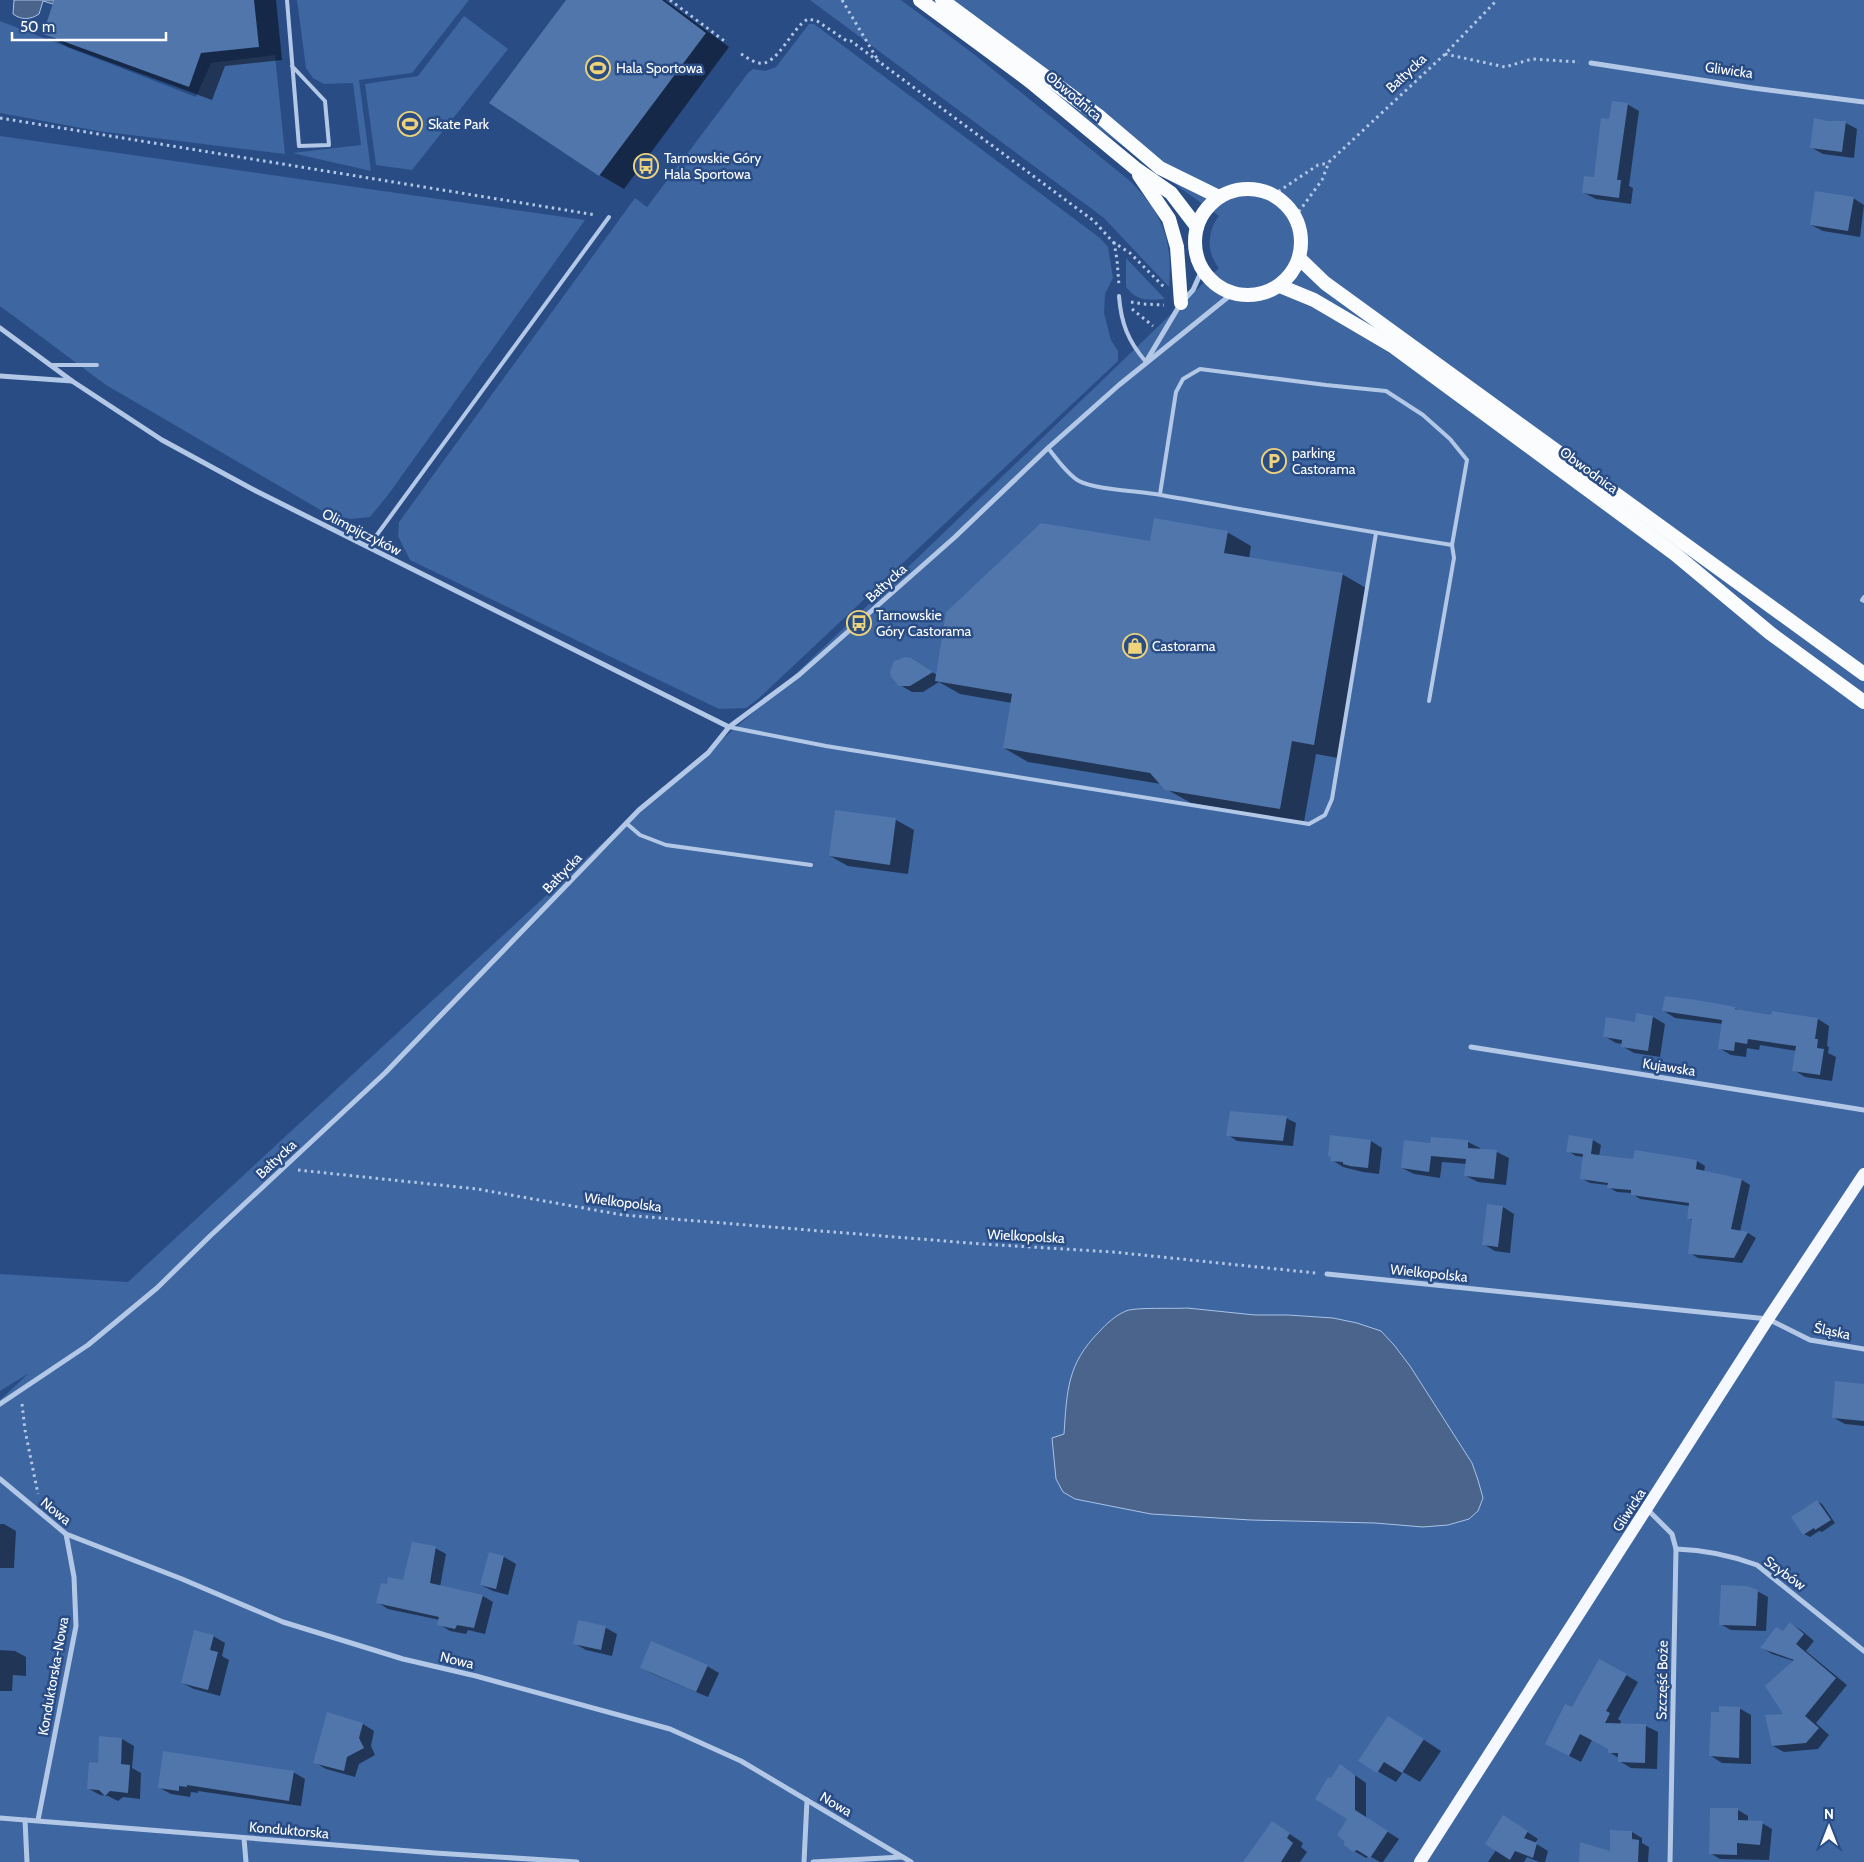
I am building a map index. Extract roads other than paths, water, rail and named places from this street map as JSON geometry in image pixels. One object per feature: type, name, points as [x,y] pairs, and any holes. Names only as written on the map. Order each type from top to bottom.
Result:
[{"type":"highway","name":"Obwodnica","points":[[920,0],[1031,82],[1135,168],[1171,193],[1197,227]]},
{"type":"highway","name":"Obwodnica","points":[[942,0],[1100,116],[1160,168],[1218,197]]},
{"type":"highway","points":[[1135,168],[1169,219],[1178,247],[1181,303]]},
{"type":"highway","points":[[1246,188],[1265,191],[1282,200],[1295,217],[1302,235],[1300,258],[1292,274],[1280,286],[1266,293],[1233,294],[1215,284],[1202,270],[1197,256],[1197,227],[1203,213],[1218,197],[1230,191],[1246,188]]},
{"type":"highway","name":"Obwodnica","points":[[1300,258],[1325,283],[1864,674]]},
{"type":"highway","name":"Obwodnica","points":[[1280,286],[1314,300],[1394,346],[1675,554],[1770,633],[1864,702]]},
{"type":"main road","name":"Gliwicka","points":[[1420,1862],[1768,1319],[1864,1174]]},
{"type":"street","name":"Gliwicka","points":[[1592,63],[1753,88],[1864,102]]},
{"type":"street","name":"Bałtycka","points":[[1146,362],[1181,303],[1193,290],[1202,270]]},
{"type":"street","name":"Bałtycka","points":[[0,1404],[88,1345],[157,1288],[385,1073],[639,810],[708,753],[729,727],[799,675],[954,538],[1048,448],[1146,362],[1233,294]]},
{"type":"street","name":"Olimpijczyków","points":[[0,328],[72,381],[162,440],[256,491],[729,727]]},
{"type":"street","points":[[0,376],[72,381]]},
{"type":"street","name":"Kujawska","points":[[1471,1047],[1864,1110]]},
{"type":"street","name":"Wielkopolska","points":[[1327,1274],[1768,1319]]},
{"type":"street","name":"Śląska","points":[[1768,1319],[1810,1340],[1864,1349]]},
{"type":"street","name":"Nowa","points":[[0,1479],[66,1534],[182,1579],[283,1622],[403,1659],[476,1676],[670,1729],[741,1761],[911,1862]]},
{"type":"street","name":"Szczęść Boże","points":[[1647,1510],[1672,1534],[1676,1549],[1670,1862]]},
{"type":"street","name":"Konduktorska-Nowa","points":[[38,1820],[76,1626],[74,1578],[66,1534]]},
{"type":"street","name":"Szybów","points":[[1676,1549],[1718,1553],[1738,1558],[1757,1566],[1864,1651]]},
{"type":"street","points":[[804,1862],[807,1800]]},
{"type":"street","name":"Konduktorska","points":[[0,1818],[577,1862]]},
{"type":"street","points":[[25,1820],[28,1862]]},
{"type":"street","points":[[244,1838],[246,1862]]},
{"type":"street","points":[[814,1862],[903,1857]]},
{"type":"lane","points":[[287,0],[292,66],[299,146],[329,145],[325,101],[292,66]]},
{"type":"lane","points":[[368,547],[609,217]]},
{"type":"lane","points":[[1119,296],[1120,312],[1133,348],[1146,362]]},
{"type":"lane","points":[[50,365],[97,365]]},
{"type":"lane","points":[[1160,494],[1176,392],[1183,379],[1200,369],[1386,391],[1423,415],[1450,438],[1467,460],[1452,545],[1454,558],[1429,701]]},
{"type":"lane","points":[[1048,448],[1067,470],[1080,481],[1096,486],[1160,494],[1452,545]]},
{"type":"lane","points":[[729,727],[826,746],[1309,824],[1326,815],[1332,799],[1376,533]]},
{"type":"lane","points":[[626,823],[640,834],[666,846],[811,865]]},
{"type":"place","name":"Hala Sportowa","points":[[598,68]]},
{"type":"place","name":"Skate Park","points":[[410,124]]},
{"type":"place","name":"Tarnowskie Góry Hala Sportowa","points":[[646,166]]},
{"type":"place","name":"parking Castorama","points":[[1274,461]]},
{"type":"place","name":"Tarnowskie Góry Castorama","points":[[859,623]]},
{"type":"place","name":"Castorama","points":[[1135,646]]}]
